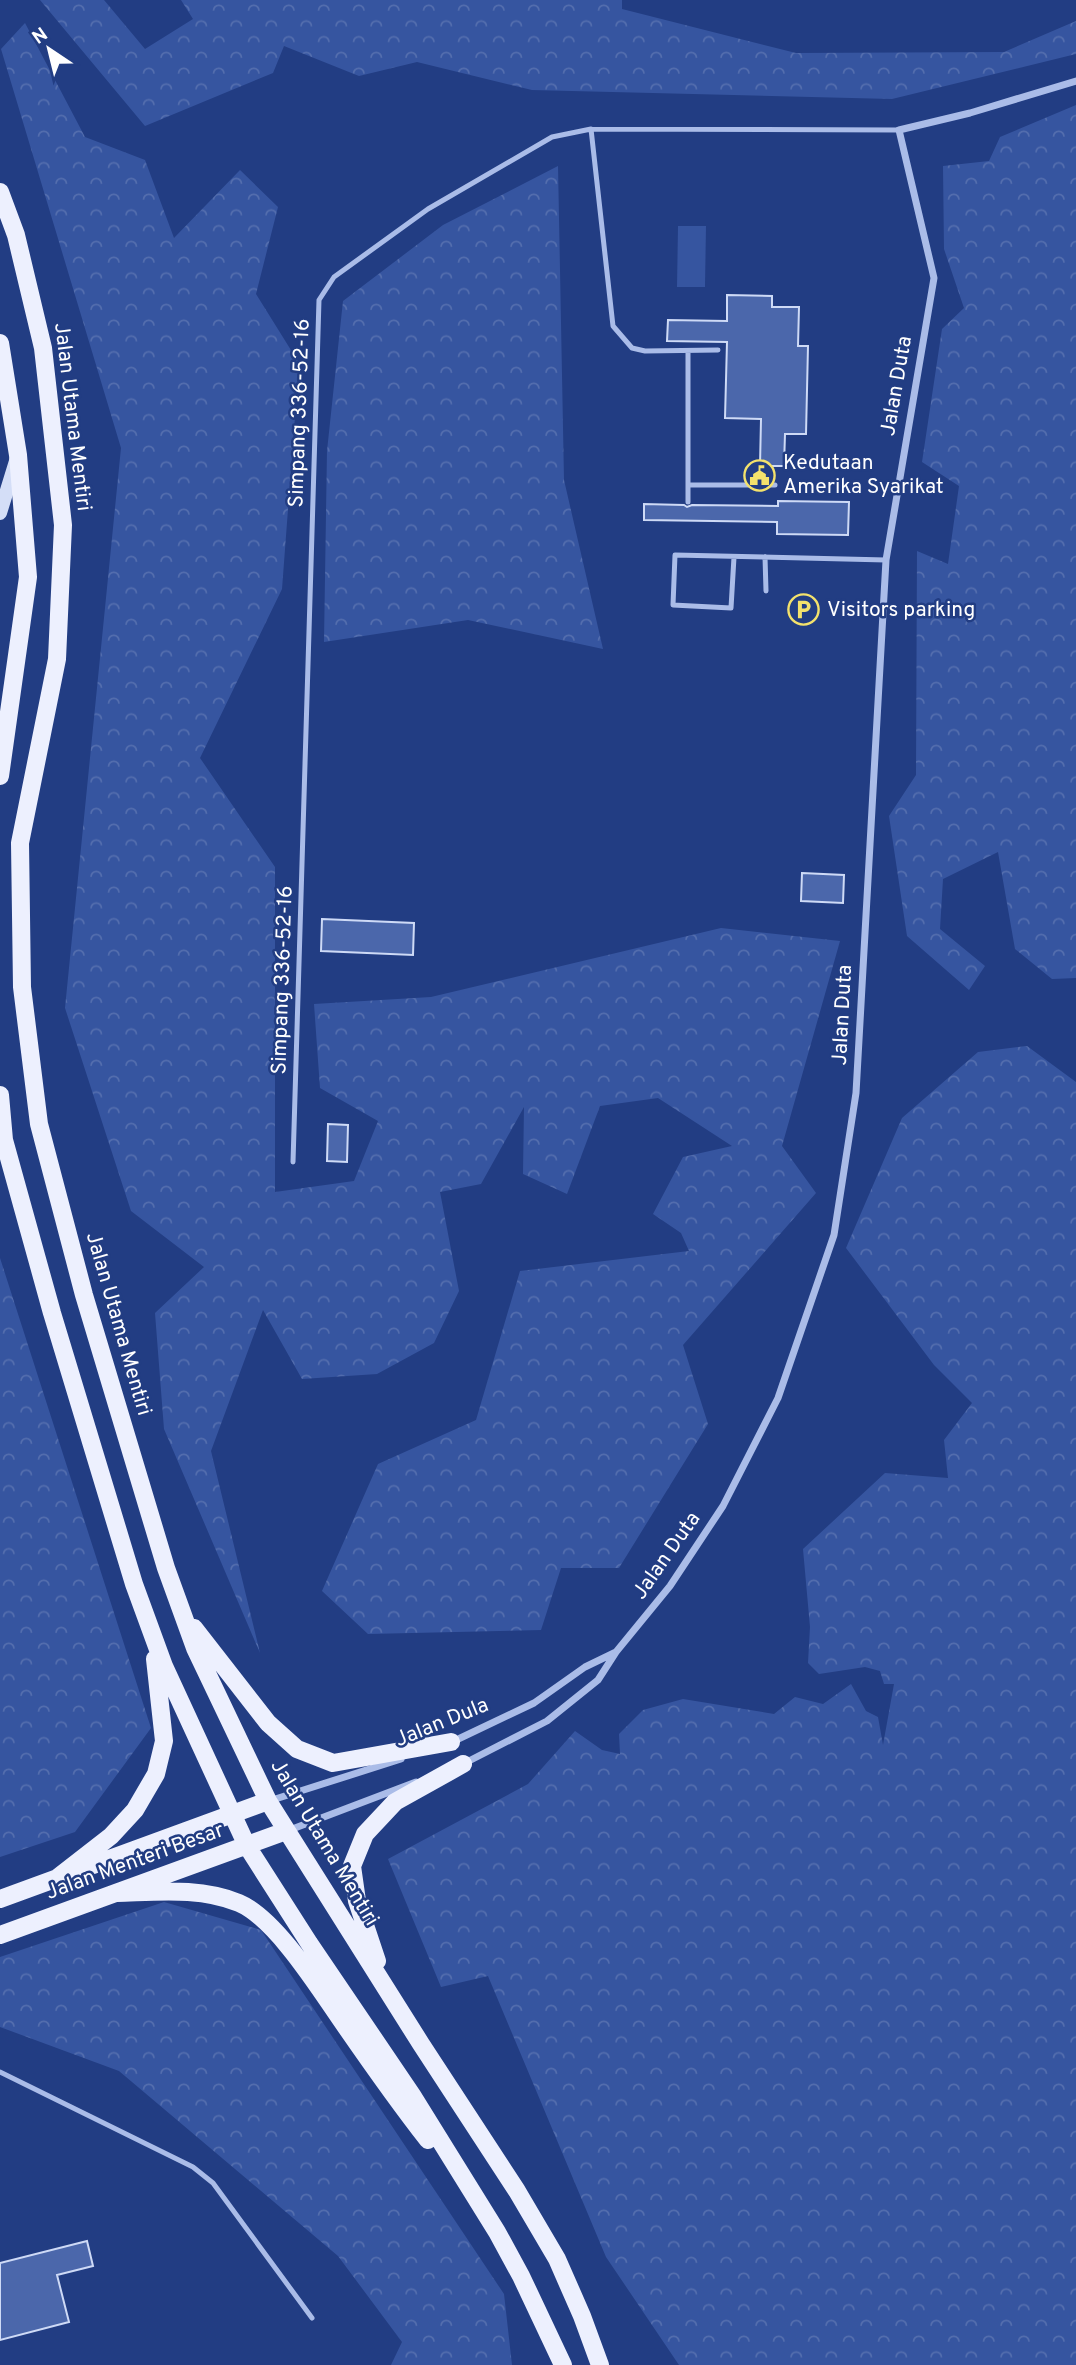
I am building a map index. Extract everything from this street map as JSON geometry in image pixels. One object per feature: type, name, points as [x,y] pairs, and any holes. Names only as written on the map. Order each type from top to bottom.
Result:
[{"type":"main road","name":"Jalan Utama Mentiri","points":[[0,192],[16,235],[43,348],[63,525],[57,659],[20,842],[22,987],[39,1124],[84,1295],[183,1615],[195,1648],[268,1801],[517,2191],[557,2259],[600,2365]]},
{"type":"main road","points":[[0,343],[18,455],[28,577],[0,776]]},
{"type":"main road","points":[[0,1095],[4,1140],[52,1313],[130,1571],[164,1667],[247,1846],[309,1944],[412,2095],[479,2202],[544,2322],[563,2365]]},
{"type":"main road","points":[[183,1615],[268,1723],[298,1749],[332,1763],[451,1742]]},
{"type":"main road","points":[[57,1878],[111,1836],[135,1810],[156,1774],[164,1741],[151,1632]]},
{"type":"main road","points":[[384,1984],[358,1901],[352,1866],[365,1834],[395,1802],[463,1764]]},
{"type":"main road","name":"Jalan Menteri Besar","points":[[0,1899],[268,1801]]},
{"type":"main road","name":"Jalan Menteri Besar","points":[[0,1935],[286,1831]]},
{"type":"main road","points":[[117,1893],[174,1891],[209,1894],[241,1904],[274,1929],[399,2103],[479,2202]]},
{"type":"street","points":[[899,130],[970,113],[1076,81]]},
{"type":"street","name":"Jalan Duta","points":[[286,1831],[463,1764],[547,1721],[598,1680],[616,1651],[670,1586],[723,1506],[778,1398],[834,1235],[856,1093],[886,560],[934,278],[899,130]]},
{"type":"street","points":[[0,513],[18,455]]},
{"type":"street","name":"Jalan Dula","points":[[268,1801],[451,1742],[534,1703],[585,1667],[616,1651]]},
{"type":"street","points":[[544,2322],[552,2365]]},
{"type":"lane","name":"Simpang 336-52-16","points":[[293,1162],[319,300],[334,277],[428,209],[552,137],[591,129],[899,130]]},
{"type":"lane","points":[[591,129],[613,326],[632,348],[645,351],[718,350]]},
{"type":"lane","points":[[688,351],[688,502]]},
{"type":"lane","points":[[688,485],[775,485]]},
{"type":"lane","points":[[734,557],[731,608],[673,605],[675,555],[886,560]]},
{"type":"lane","points":[[765,557],[766,591]]},
{"type":"lane","points":[[0,2072],[193,2167],[213,2183],[312,2318]]},
{"type":"green space","points":[[40,0],[104,0],[145,49],[193,19],[181,0],[622,0],[622,9],[796,53],[1004,52],[1076,21],[1076,54],[892,99],[532,90],[417,62],[359,76],[284,46],[273,73],[145,126]]},
{"type":"green space","points":[[25,23],[85,137],[145,160],[174,238],[240,170],[278,207],[256,294],[299,363],[282,589],[200,758],[275,867],[275,1192],[354,1181],[378,1121],[320,1088],[314,1004],[431,997],[721,928],[840,941],[782,1146],[816,1193],[683,1345],[708,1424],[619,1568],[561,1568],[541,1630],[368,1634],[322,1591],[378,1464],[476,1420],[520,1271],[689,1251],[681,1233],[653,1214],[683,1157],[732,1146],[658,1098],[600,1106],[567,1194],[523,1174],[524,1107],[481,1184],[440,1192],[459,1291],[434,1343],[377,1374],[302,1379],[263,1310],[211,1451],[260,1653],[164,1429],[155,1313],[204,1267],[131,1211],[65,1008],[121,448],[1,49]]},
{"type":"green space","points":[[1076,105],[1076,978],[1052,979],[1015,949],[998,852],[943,879],[940,929],[985,966],[969,990],[907,936],[889,816],[916,775],[917,551],[948,564],[959,486],[922,462],[942,329],[964,308],[944,249],[943,166],[989,161],[1000,137]]},
{"type":"green space","points":[[558,166],[564,480],[603,649],[468,620],[324,642],[327,451],[343,301],[443,225]]},
{"type":"green space","points":[[678,226],[706,226],[705,287],[677,287]]},
{"type":"green space","points":[[1027,1046],[1076,1082],[1076,2365],[679,2365],[606,2257],[488,1976],[441,1987],[388,1859],[528,1784],[575,1731],[602,1750],[620,1754],[619,1734],[643,1710],[683,1699],[774,1714],[795,1697],[823,1704],[851,1684],[866,1711],[878,1717],[883,1745],[894,1684],[884,1684],[880,1671],[865,1667],[819,1674],[808,1663],[810,1627],[803,1549],[885,1473],[948,1478],[944,1440],[972,1403],[934,1365],[846,1248],[902,1118],[978,1052]]},
{"type":"green space","points":[[0,1258],[151,1728],[75,1832],[0,1857]]},
{"type":"green space","points":[[164,1902],[261,1930],[504,2294],[512,2365],[391,2365],[402,2342],[338,2256],[119,2071],[0,2027],[0,1957]]},
{"type":"building","points":[[727,295],[772,296],[772,307],[799,307],[798,346],[808,346],[806,434],[785,434],[784,466],[760,466],[761,419],[725,418],[727,342],[667,341],[668,320],[727,321]]},
{"type":"building","points":[[778,501],[849,502],[848,535],[777,534],[777,522],[644,520],[644,504],[687,507],[778,506]]},
{"type":"building","points":[[802,873],[844,875],[843,903],[801,901]]},
{"type":"building","points":[[322,919],[414,923],[413,955],[321,951]]},
{"type":"building","points":[[328,1124],[348,1125],[347,1162],[327,1161]]},
{"type":"building","points":[[87,2241],[93,2266],[57,2275],[69,2322],[0,2340],[0,2263]]},
{"type":"place","name":"Kedutaan Amerika Syarikat","points":[[760,475]]},
{"type":"place","name":"Visitors parking","points":[[804,610]]}]
